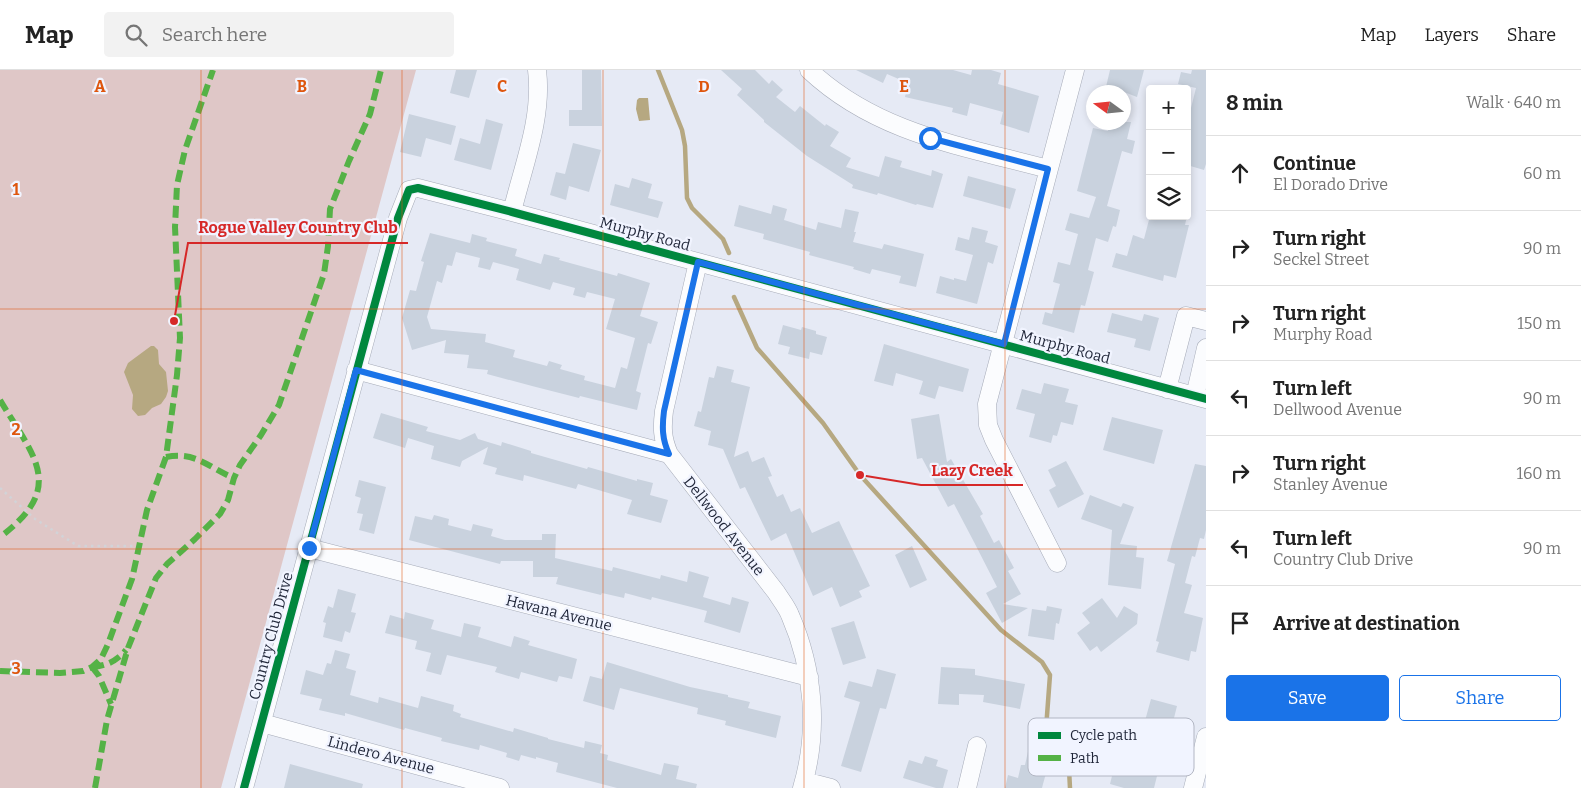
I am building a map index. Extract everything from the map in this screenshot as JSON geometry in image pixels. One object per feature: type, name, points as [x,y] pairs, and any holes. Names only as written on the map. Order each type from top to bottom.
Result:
[{"type":"street","points":[[512,212],[539,101],[537,70]]},
{"type":"street","points":[[810,70],[825,85],[856,106],[891,124],[930,138],[1048,169]]},
{"type":"street","points":[[1057,563],[988,425],[987,404],[1075,70]]},
{"type":"street","name":"Country Club Drive","points":[[244,788],[356,370],[398,218],[409,190],[418,188],[512,212]]},
{"type":"street","name":"Murphy Road","points":[[512,212],[1200,398]]},
{"type":"street","name":"Dellwood Avenue","points":[[698,262],[663,419],[663,440],[669,454],[770,585],[790,614],[809,677],[813,714],[812,737],[803,784]]},
{"type":"street","points":[[1167,389],[1186,316],[1206,321]]},
{"type":"street","points":[[1200,398],[1206,348]]},
{"type":"street","points":[[356,370],[669,454]]},
{"type":"street","name":"Havana Avenue","points":[[309,548],[809,677]]},
{"type":"street","name":"Lindero Avenue","points":[[262,723],[500,788]]},
{"type":"street","points":[[1193,788],[1206,737]]},
{"type":"street","points":[[967,788],[977,746]]},
{"type":"street","points":[[803,784],[831,788]]},
{"type":"path","points":[[0,488],[35,519],[78,546],[138,546]]},
{"type":"shaded area","points":[[0,70],[416,70],[221,788],[0,788]]},
{"type":"shaded area","points":[[639,98],[648,98],[650,120],[639,121],[636,109],[637,100]]},
{"type":"shaded area","points":[[151,346],[158,350],[159,364],[166,372],[168,391],[161,404],[152,408],[145,415],[138,416],[132,409],[133,395],[124,372],[128,363]]},
{"type":"building","points":[[456,70],[477,70],[469,98],[450,93]]},
{"type":"building","points":[[582,70],[601,70],[602,126],[569,126],[569,110],[582,110]]},
{"type":"building","points":[[721,70],[755,70],[769,84],[772,80],[783,90],[776,97],[795,112],[800,106],[825,126],[826,124],[839,132],[830,146],[851,158],[846,167],[879,177],[885,156],[902,161],[900,167],[931,176],[932,170],[943,174],[933,208],[852,188],[853,185],[807,156],[764,122],[737,95],[742,89]]},
{"type":"building","points":[[856,70],[953,70],[971,75],[972,70],[991,70],[1001,73],[998,84],[1039,96],[1029,133],[1000,124],[1003,112],[970,103],[967,116],[952,112],[953,108],[905,97],[908,83],[887,74],[883,83]]},
{"type":"building","points":[[1110,70],[1144,70],[1137,97],[1131,95],[1131,85],[1106,85]]},
{"type":"building","points":[[1192,70],[1206,70],[1206,164],[1204,170],[1191,166],[1191,108],[1196,88],[1191,87],[1191,85],[1178,84],[1181,72],[1191,74]]},
{"type":"building","points":[[409,114],[456,126],[451,145],[426,138],[421,157],[400,152]]},
{"type":"building","points":[[486,119],[503,124],[491,170],[454,160],[460,138],[480,144]]},
{"type":"building","points":[[1092,130],[1129,130],[1127,139],[1135,141],[1132,154],[1122,151],[1107,206],[1120,210],[1116,227],[1113,226],[1108,242],[1096,238],[1088,270],[1094,272],[1085,306],[1081,305],[1074,333],[1042,324],[1045,312],[1052,314],[1060,284],[1053,282],[1058,262],[1070,265],[1078,234],[1065,230],[1070,213],[1089,218],[1096,197],[1077,191]]},
{"type":"building","points":[[573,143],[601,150],[589,192],[569,186],[566,200],[550,195],[556,172],[565,174]]},
{"type":"building","points":[[968,176],[1016,189],[1010,209],[963,196]]},
{"type":"building","points":[[632,178],[652,184],[648,198],[663,202],[658,218],[610,205],[615,184],[629,188]]},
{"type":"building","points":[[739,205],[771,214],[773,205],[787,209],[784,220],[816,230],[818,222],[841,228],[845,209],[859,212],[853,242],[882,249],[884,244],[924,254],[916,287],[899,283],[901,276],[872,269],[870,274],[853,269],[854,267],[809,255],[810,252],[763,239],[764,234],[734,226]]},
{"type":"building","points":[[1149,220],[1186,220],[1185,225],[1189,225],[1176,278],[1164,275],[1163,281],[1112,267],[1116,253],[1127,256],[1133,235],[1144,239]]},
{"type":"building","points":[[972,227],[988,231],[985,242],[998,246],[993,264],[988,262],[977,304],[936,293],[940,276],[966,281],[973,255],[955,250],[958,237],[969,240]]},
{"type":"building","points":[[430,233],[470,243],[472,234],[487,238],[486,241],[517,249],[515,256],[541,264],[544,254],[617,276],[618,273],[650,283],[640,316],[658,322],[651,344],[648,343],[636,391],[641,393],[637,410],[580,396],[579,398],[487,374],[488,370],[467,368],[469,355],[444,353],[446,340],[412,350],[402,318],[410,290],[416,291],[424,262],[421,261]],"holes":[[[456,252],[480,258],[478,267],[490,270],[493,262],[519,269],[516,280],[550,290],[553,282],[575,288],[573,295],[585,298],[587,292],[615,299],[606,329],[635,338],[627,369],[621,367],[615,388],[584,380],[585,376],[560,369],[562,365],[549,361],[547,366],[513,357],[515,350],[485,342],[486,334],[431,329],[427,317],[437,281],[442,283],[447,265],[452,266]]]},
{"type":"building","points":[[1112,313],[1142,321],[1144,314],[1159,318],[1150,351],[1134,347],[1136,339],[1107,332]]},
{"type":"building","points":[[783,325],[801,330],[802,327],[827,337],[822,355],[810,352],[809,359],[788,354],[790,347],[778,344]]},
{"type":"building","points":[[884,344],[969,369],[963,392],[939,386],[935,399],[919,394],[923,381],[896,373],[893,386],[874,381]]},
{"type":"building","points":[[717,366],[734,370],[731,382],[750,387],[734,457],[748,451],[752,462],[764,457],[772,476],[768,477],[777,497],[783,494],[791,512],[800,508],[812,533],[839,521],[870,586],[859,591],[862,597],[840,607],[832,587],[813,596],[786,533],[771,541],[745,487],[740,489],[723,449],[708,445],[711,431],[694,426],[698,411],[701,412],[709,377],[714,378]]},
{"type":"building","points":[[1044,383],[1069,389],[1065,402],[1078,405],[1073,425],[1061,422],[1057,436],[1053,435],[1051,443],[1029,437],[1035,414],[1016,409],[1022,389],[1041,394]]},
{"type":"building","points":[[381,413],[428,427],[426,431],[460,440],[475,433],[478,439],[501,446],[502,442],[531,451],[531,453],[587,469],[588,467],[637,481],[637,479],[653,483],[650,495],[668,500],[661,523],[627,514],[632,500],[578,484],[576,489],[524,475],[523,481],[495,474],[497,468],[483,464],[488,447],[462,461],[460,467],[431,459],[434,446],[408,438],[405,448],[373,438]]},
{"type":"building","points":[[939,414],[947,462],[951,459],[983,514],[980,516],[994,543],[999,540],[1014,568],[1008,571],[1021,594],[1003,604],[1028,608],[1002,623],[986,593],[997,587],[974,542],[954,504],[948,507],[922,458],[917,459],[911,419]]},
{"type":"building","points":[[1112,417],[1163,430],[1154,464],[1103,450]]},
{"type":"building","points":[[1066,461],[1084,494],[1058,508],[1049,490],[1056,486],[1048,470]]},
{"type":"building","points":[[1195,464],[1206,466],[1206,530],[1204,539],[1200,538],[1195,557],[1192,556],[1185,583],[1192,585],[1184,613],[1203,618],[1196,652],[1191,651],[1189,661],[1156,652],[1159,642],[1156,641],[1175,564],[1167,561]]},
{"type":"building","points":[[359,480],[386,487],[374,534],[359,530],[363,514],[357,513],[361,498],[355,496]]},
{"type":"building","points":[[1090,495],[1121,507],[1123,503],[1134,507],[1120,544],[1137,546],[1136,557],[1144,558],[1141,589],[1108,585],[1112,530],[1081,519]]},
{"type":"building","points":[[434,515],[449,519],[448,525],[471,531],[473,524],[493,529],[491,536],[505,540],[542,540],[542,534],[556,534],[555,558],[612,571],[613,567],[660,579],[661,575],[687,582],[689,571],[709,577],[703,597],[730,605],[732,597],[749,602],[740,633],[704,622],[707,611],[652,597],[651,600],[625,593],[624,598],[602,593],[601,595],[556,584],[558,577],[533,577],[533,561],[501,561],[500,564],[409,540],[415,516],[432,520]]},
{"type":"building","points":[[912,546],[927,580],[910,588],[895,555]]},
{"type":"building","points":[[338,589],[356,594],[351,612],[356,613],[350,633],[345,631],[342,642],[323,637],[326,623],[323,622],[328,606],[333,608]]},
{"type":"building","points":[[1102,598],[1117,618],[1124,606],[1138,614],[1137,624],[1101,652],[1097,646],[1090,651],[1077,633],[1090,623],[1082,613]]},
{"type":"building","points":[[1047,606],[1062,609],[1059,624],[1056,623],[1054,640],[1028,636],[1032,609],[1046,611]]},
{"type":"building","points":[[405,612],[434,620],[431,629],[461,637],[464,623],[481,627],[478,637],[511,647],[514,636],[530,641],[528,645],[577,659],[572,679],[559,676],[557,682],[521,672],[519,679],[495,672],[497,667],[447,655],[441,675],[426,671],[431,653],[415,649],[417,641],[385,633],[390,615],[404,619]]},
{"type":"building","points":[[854,621],[866,658],[843,665],[831,628]]},
{"type":"building","points":[[335,650],[350,654],[346,668],[356,671],[350,695],[378,703],[379,697],[418,708],[421,696],[454,705],[453,711],[461,714],[460,717],[513,732],[514,728],[584,748],[585,741],[602,745],[600,753],[608,755],[607,760],[661,775],[664,763],[679,766],[676,779],[697,784],[696,788],[617,788],[556,772],[558,763],[536,757],[536,759],[521,755],[519,761],[506,757],[507,753],[480,745],[479,750],[441,741],[442,738],[405,728],[404,730],[345,713],[345,716],[319,710],[322,699],[300,694],[306,670],[323,675],[327,663],[331,664]]},
{"type":"building","points":[[607,662],[690,687],[750,702],[748,708],[781,716],[776,738],[725,725],[726,721],[697,714],[698,708],[620,688],[614,710],[583,701],[590,676],[602,679]]},
{"type":"building","points":[[941,667],[975,669],[975,675],[1025,684],[1020,709],[983,702],[984,695],[959,694],[959,705],[938,704]]},
{"type":"building","points":[[877,669],[896,674],[886,709],[880,708],[861,772],[841,766],[860,702],[844,697],[849,681],[872,687]]},
{"type":"building","points":[[1151,699],[1177,706],[1174,718],[1146,718]]},
{"type":"building","points":[[1028,752],[1028,776],[1045,776],[1042,788],[1005,788],[1008,775],[1018,778],[1021,765],[1025,765]]},
{"type":"building","points":[[925,756],[938,760],[936,766],[948,770],[943,788],[936,788],[903,778],[909,760],[922,764]]},
{"type":"building","points":[[290,764],[363,784],[362,788],[284,788]]},
{"type":"building","points":[[1112,776],[1157,776],[1154,788],[1124,788],[1110,784]]},
{"type":"waterway","points":[[658,70],[682,130],[685,146],[687,198],[692,208],[723,239],[729,253]]},
{"type":"waterway","points":[[734,297],[757,348],[823,423],[860,475],[1001,630],[1042,662],[1050,675],[1047,718]]},
{"type":"waterway","points":[[1069,776],[1070,788]]},
{"type":"marked path","points":[[0,671],[60,673],[83,671],[92,667],[101,659],[108,644],[132,579],[147,510],[166,457],[177,375],[180,338],[175,227],[177,185],[185,150],[213,70]]},
{"type":"marked path","points":[[95,788],[107,720],[128,648],[156,578],[167,564],[220,514],[228,500],[240,465],[279,405],[324,274],[330,209],[370,114],[381,70]]},
{"type":"marked path","points":[[0,400],[24,438],[33,455],[38,471],[38,487],[33,503],[21,519],[0,537]]},
{"type":"marked path","points":[[166,457],[186,456],[194,458],[234,478]]},
{"type":"marked path","points":[[92,667],[111,662],[126,650]]},
{"type":"marked path","points":[[92,667],[99,676],[111,704]]},
{"type":"cycle path","points":[[244,788],[398,218],[409,190],[418,188],[512,212],[1206,399]]},
{"type":"place","name":"Rogue Valley Country Club","points":[[174,321]]},
{"type":"place","name":"Lazy Creek","points":[[860,475]]},
{"type":"route","points":[[309,548],[356,370],[669,454],[663,440],[664,411],[698,262],[1004,344],[1048,169],[930,138]]}]
